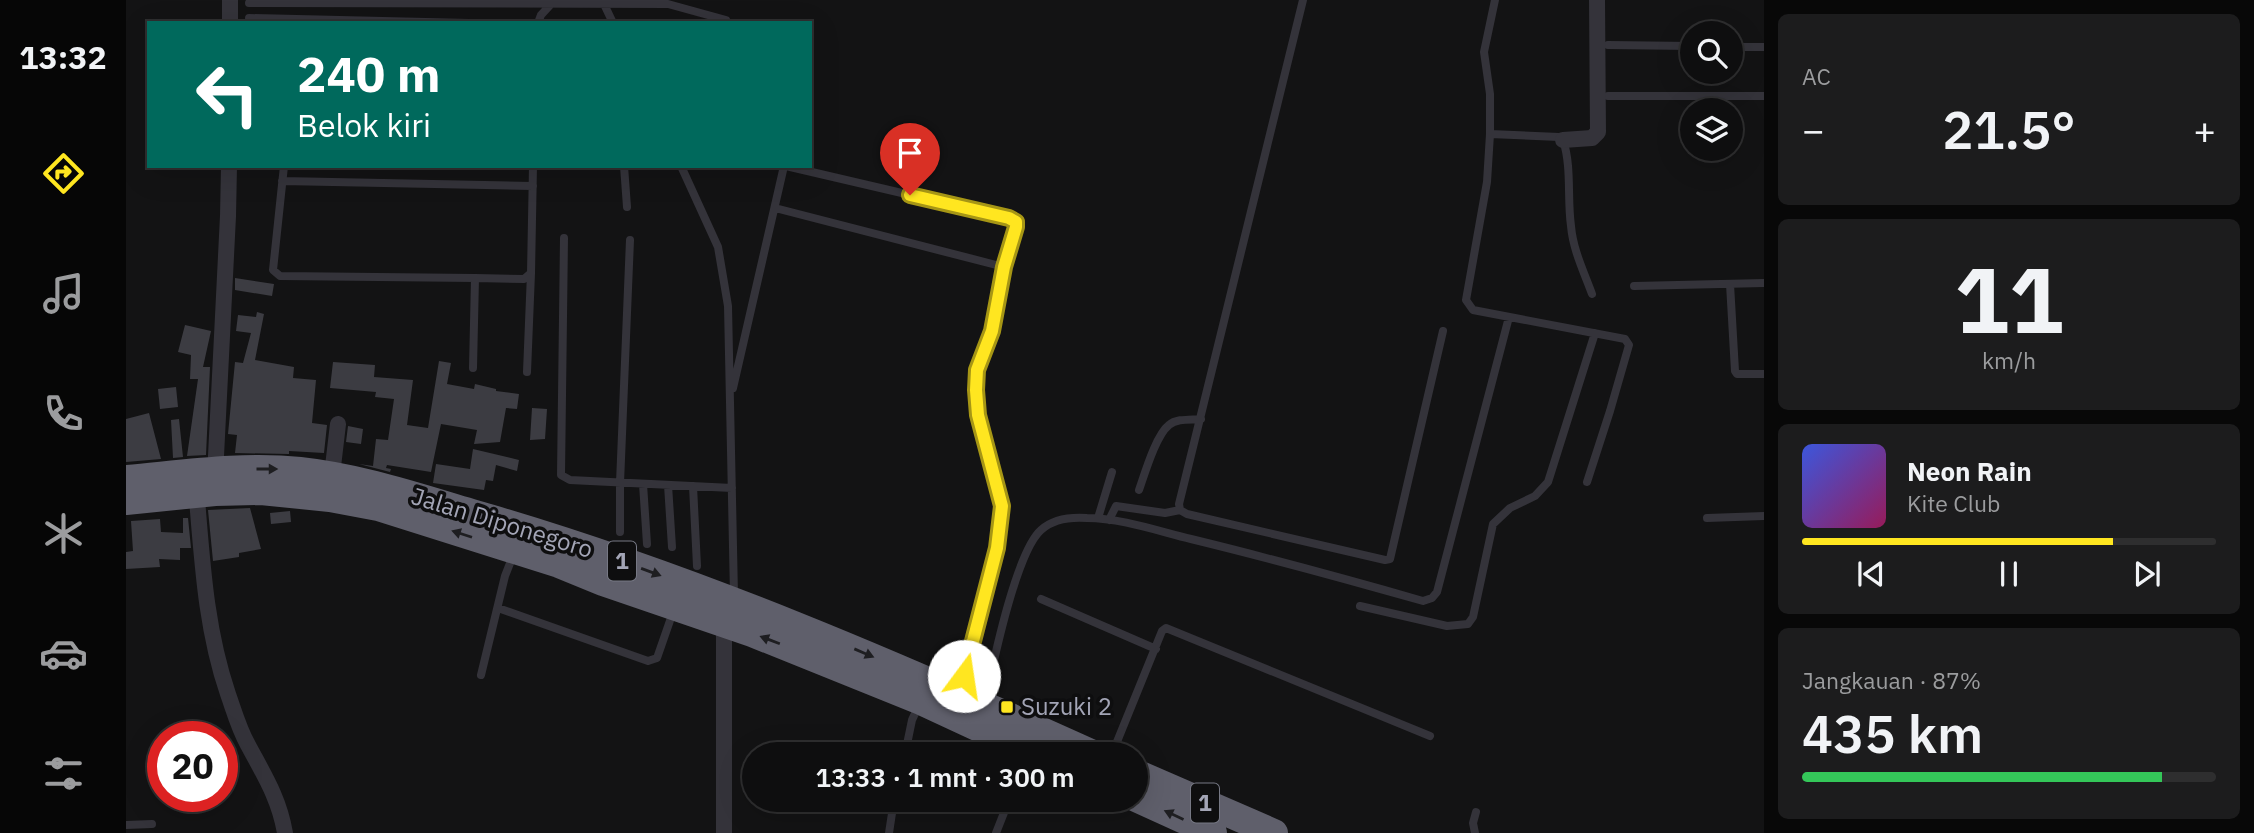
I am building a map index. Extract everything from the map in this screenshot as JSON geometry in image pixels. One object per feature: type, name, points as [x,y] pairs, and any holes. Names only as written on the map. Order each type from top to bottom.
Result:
[{"type":"highway","name":"Jalan Diponegoro","points":[[126,501],[274,469],[332,475],[398,490],[730,613],[836,665],[921,701],[968,710]]},
{"type":"highway","name":"Jalan Diponegoro","points":[[126,479],[206,483],[342,500],[378,507],[515,551],[564,553],[603,582],[675,606],[730,613],[809,630],[968,710],[1022,742]]},
{"type":"highway","name":"1","points":[[1148,778],[1274,833]]},
{"type":"highway","name":"1","points":[[1148,803],[1213,833]]},
{"type":"street","points":[[230,0],[230,21]]},
{"type":"street","points":[[1563,139],[1592,138],[1598,132],[1597,0]]},
{"type":"street","points":[[229,168],[228,216],[206,483],[204,591],[218,663],[246,742],[275,793],[282,812],[285,833]]},
{"type":"street","points":[[332,475],[338,424]]},
{"type":"street","points":[[724,833],[730,613]]},
{"type":"lane","points":[[1180,510],[1179,505],[1303,0]]},
{"type":"lane","points":[[1495,0],[1484,52],[1490,94],[1487,181],[1466,300],[1473,310],[1625,339],[1629,345],[1587,482]]},
{"type":"lane","points":[[249,21],[249,1],[604,4],[668,2],[726,20]]},
{"type":"lane","points":[[539,21],[552,2]]},
{"type":"lane","points":[[604,4],[612,21]]},
{"type":"lane","points":[[1608,45],[1680,46]]},
{"type":"lane","points":[[1743,47],[1764,47]]},
{"type":"lane","points":[[1608,96],[1764,96]]},
{"type":"lane","points":[[1490,134],[1563,139],[1570,193],[1571,228],[1578,257],[1592,294]]},
{"type":"lane","points":[[284,168],[273,270],[280,276],[523,279],[531,273]]},
{"type":"lane","points":[[527,372],[533,168]]},
{"type":"lane","points":[[624,168],[627,206]]},
{"type":"lane","points":[[682,168],[718,247],[728,306],[732,488],[730,613]]},
{"type":"lane","points":[[730,401],[785,168]]},
{"type":"lane","points":[[794,168],[1009,218],[1016,222],[992,331],[977,370],[978,415],[1002,506],[968,710]]},
{"type":"lane","points":[[282,181],[533,186]]},
{"type":"lane","points":[[775,208],[1004,267]]},
{"type":"lane","points":[[564,238],[561,475],[570,480],[732,488]]},
{"type":"lane","points":[[620,532],[629,240]]},
{"type":"lane","points":[[473,368],[475,278]]},
{"type":"lane","points":[[1634,286],[1764,283]]},
{"type":"lane","points":[[1730,284],[1735,371],[1737,374],[1764,374]]},
{"type":"lane","points":[[968,710],[1034,538],[1047,525],[1055,522],[1084,517],[1109,520],[1230,548],[1423,601],[1432,598],[1437,592],[1509,317]]},
{"type":"lane","points":[[1109,520],[1116,506],[1164,513],[1180,510],[1385,560],[1390,559],[1443,331]]},
{"type":"lane","points":[[1360,606],[1447,626],[1468,624],[1473,617],[1493,524],[1510,508],[1535,496],[1548,482],[1595,333]]},
{"type":"lane","points":[[1139,490],[1168,425],[1178,421],[1201,419]]},
{"type":"lane","points":[[1098,518],[1112,472]]},
{"type":"lane","points":[[643,484],[647,544]]},
{"type":"lane","points":[[668,485],[672,547]]},
{"type":"lane","points":[[693,486],[696,566]]},
{"type":"lane","points":[[1707,519],[1764,516]]},
{"type":"lane","points":[[481,675],[505,576],[515,551]]},
{"type":"lane","points":[[1041,599],[1156,649]]},
{"type":"lane","points":[[498,608],[652,661],[657,658],[675,606]]},
{"type":"lane","points":[[1117,742],[1164,629],[1170,628],[1430,736]]},
{"type":"lane","points":[[907,742],[912,720],[921,701]]},
{"type":"lane","points":[[889,833],[892,812]]},
{"type":"lane","points":[[996,833],[1004,812]]},
{"type":"lane","points":[[1475,833],[1473,823],[1476,812]]},
{"type":"lane","points":[[126,825],[152,824]]},
{"type":"building","points":[[235,278],[274,284],[272,296],[235,290]]},
{"type":"building","points":[[257,312],[264,314],[255,360],[294,367],[293,378],[316,380],[312,423],[327,425],[324,453],[235,453],[237,435],[228,434],[235,362],[243,363],[251,333],[236,331],[238,315],[256,317]]},
{"type":"building","points":[[185,325],[211,331],[203,367],[210,367],[206,455],[187,456],[198,379],[190,379],[191,355],[178,352]]},
{"type":"building","points":[[439,361],[451,363],[447,384],[474,389],[475,384],[496,391],[519,394],[517,409],[506,408],[500,442],[474,444],[477,430],[441,424],[431,472],[387,465],[386,468],[391,469],[390,472],[359,464],[373,466],[376,439],[388,440],[394,399],[375,397],[376,392],[330,388],[333,362],[375,365],[374,377],[413,380],[407,425],[428,428]]},
{"type":"building","points":[[176,387],[178,407],[160,409],[158,389]]},
{"type":"building","points":[[532,408],[547,409],[545,439],[530,440]]},
{"type":"building","points":[[149,413],[161,459],[126,462],[126,419]]},
{"type":"building","points":[[179,419],[183,457],[173,458],[171,420]]},
{"type":"building","points":[[348,426],[363,429],[361,444],[346,442]]},
{"type":"building","points":[[473,449],[519,460],[517,471],[496,465],[493,481],[486,480],[484,490],[433,483],[436,464],[470,469]]},
{"type":"building","points":[[250,508],[261,549],[239,553],[239,557],[213,561],[208,510]]},
{"type":"building","points":[[290,511],[291,522],[271,524],[270,513]]},
{"type":"building","points":[[183,518],[188,518],[191,548],[180,548],[180,560],[159,559],[160,567],[126,569],[126,552],[133,551],[131,521],[160,519],[161,532],[183,533]]},
{"type":"place","name":"Suzuki 2","points":[[1007,707]]},
{"type":"route","points":[[910,195],[1009,218],[1016,222],[992,331],[977,370],[978,415],[1002,506],[997,548],[964,676]]}]
